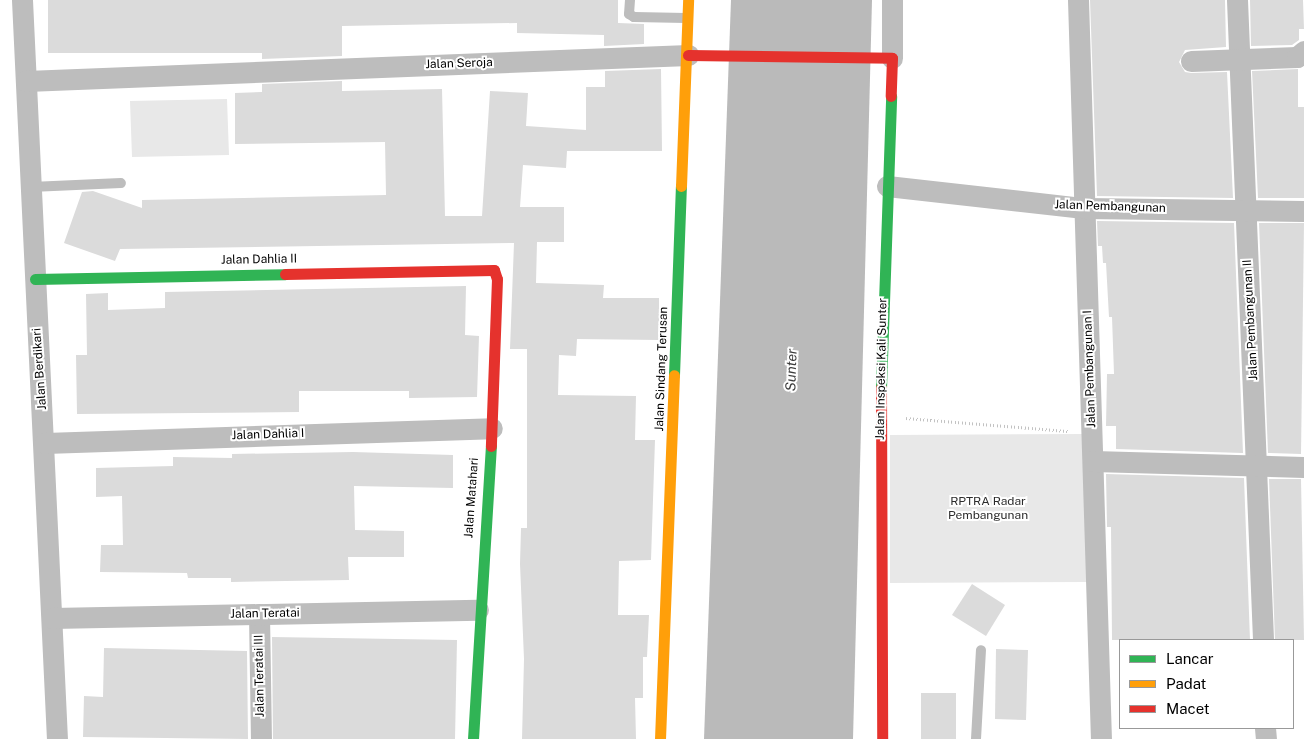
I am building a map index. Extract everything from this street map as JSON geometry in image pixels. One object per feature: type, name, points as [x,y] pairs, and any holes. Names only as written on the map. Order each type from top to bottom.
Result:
[{"type":"street","name":"Jalan Berdikari","points":[[22,0],[45,443],[57,739]]},
{"type":"street","name":"Jalan Sindang Terusan","points":[[660,739],[688,55],[688,0]]},
{"type":"street","name":"Jalan Inspeksi Kali Sunter","points":[[882,739],[880,417],[887,186],[882,58],[892,0]]},
{"type":"street","name":"Jalan Pembangunan I","points":[[1078,0],[1093,432],[1101,739]]},
{"type":"street","name":"Jalan Pembangunan II","points":[[1237,0],[1238,59],[1258,464],[1263,639]]},
{"type":"street","points":[[1191,61],[1297,57],[1304,52]]},
{"type":"street","name":"Jalan Seroja","points":[[26,80],[688,55],[882,58]]},
{"type":"street","name":"Jalan Pembangunan","points":[[887,186],[1084,208],[1304,212]]},
{"type":"street","name":"Jalan Dahlia II","points":[[35,279],[484,268]]},
{"type":"street","name":"Jalan Matahari","points":[[473,739],[478,610],[492,428],[497,279],[494,270],[484,268]]},
{"type":"street","name":"Jalan Dahlia I","points":[[45,443],[492,428]]},
{"type":"street","points":[[1093,462],[1258,464],[1304,467]]},
{"type":"street","name":"Jalan Teratai","points":[[52,618],[478,610]]},
{"type":"street","name":"Jalan Teratai III","points":[[259,614],[260,739]]},
{"type":"lane","points":[[630,0],[630,14],[634,18],[688,18]]},
{"type":"lane","points":[[31,187],[121,183]]},
{"type":"lane","points":[[976,739],[981,650]]},
{"type":"path","points":[[880,417],[1093,432]]},
{"type":"green space","points":[[227,99],[229,155],[132,157],[130,101]]},
{"type":"green space","name":"RPTRA Radar Pembangunan","points":[[1086,434],[1087,582],[890,583],[890,435]]},
{"type":"water","name":"Sunter","points":[[731,0],[872,0],[853,739],[704,739]]},
{"type":"building","points":[[48,0],[618,0],[618,23],[644,24],[644,44],[604,46],[604,35],[517,33],[517,23],[448,24],[342,26],[342,56],[262,59],[262,53],[48,53]]},
{"type":"building","points":[[1090,0],[1225,0],[1226,47],[1185,50],[1179,62],[1185,72],[1227,72],[1233,198],[1097,196]]},
{"type":"building","points":[[1250,0],[1303,0],[1304,29],[1299,29],[1299,40],[1292,45],[1251,46]]},
{"type":"building","points":[[661,69],[662,151],[567,151],[566,168],[523,165],[520,207],[564,207],[564,242],[537,242],[536,283],[604,285],[603,298],[659,298],[659,340],[577,339],[576,356],[559,355],[558,395],[636,396],[635,440],[655,440],[651,560],[619,561],[618,615],[649,615],[647,657],[643,657],[643,698],[635,698],[636,739],[522,739],[524,659],[520,564],[521,528],[527,528],[527,349],[510,349],[514,243],[120,249],[115,261],[64,243],[82,192],[93,191],[142,208],[142,200],[386,195],[385,142],[235,144],[235,93],[262,92],[262,84],[342,81],[342,91],[442,89],[445,216],[482,216],[490,91],[528,93],[526,126],[586,130],[586,87],[605,87],[605,71]]},
{"type":"building","points":[[1298,69],[1298,107],[1304,107],[1304,198],[1258,198],[1252,71]]},
{"type":"building","points":[[1097,221],[1234,223],[1243,453],[1116,449],[1116,426],[1106,426],[1107,374],[1114,374],[1112,317],[1109,317],[1106,263],[1103,263],[1102,246],[1098,246]]},
{"type":"building","points":[[1259,223],[1304,223],[1301,454],[1268,453]]},
{"type":"building","points":[[466,286],[465,335],[479,336],[477,397],[409,398],[409,391],[299,391],[299,412],[77,414],[76,355],[87,355],[86,294],[108,293],[108,310],[165,308],[165,292]]},
{"type":"building","points":[[353,452],[453,455],[453,488],[354,486],[355,530],[404,531],[404,557],[348,557],[349,580],[231,582],[231,578],[188,578],[187,573],[100,572],[101,545],[123,545],[122,496],[96,497],[96,468],[173,466],[173,457],[232,458],[232,454]]},
{"type":"building","points":[[1106,474],[1244,478],[1250,639],[1112,640],[1111,527],[1107,527]]},
{"type":"building","points":[[1269,479],[1301,479],[1304,640],[1275,639]]},
{"type":"building","points":[[972,584],[1005,605],[986,636],[952,615]]},
{"type":"building","points":[[272,637],[457,640],[455,739],[273,739]]},
{"type":"building","points":[[104,648],[247,651],[248,739],[83,737],[84,696],[103,697]]},
{"type":"building","points":[[996,649],[1028,650],[1026,720],[995,719]]},
{"type":"building","points":[[921,693],[956,693],[956,739],[921,739]]},
{"type":"traffic: fast","points":[[881,388],[891,96]]},
{"type":"traffic: fast","points":[[674,375],[681,186]]},
{"type":"traffic: fast","points":[[35,279],[285,274]]},
{"type":"traffic: fast","points":[[473,739],[491,446]]},
{"type":"traffic: slow","points":[[681,186],[688,0]]},
{"type":"traffic: slow","points":[[660,739],[674,375]]},
{"type":"traffic: jam","points":[[688,55],[892,58],[891,96]]},
{"type":"traffic: jam","points":[[285,274],[494,270],[497,279],[491,446]]},
{"type":"traffic: jam","points":[[881,388],[882,739]]}]
